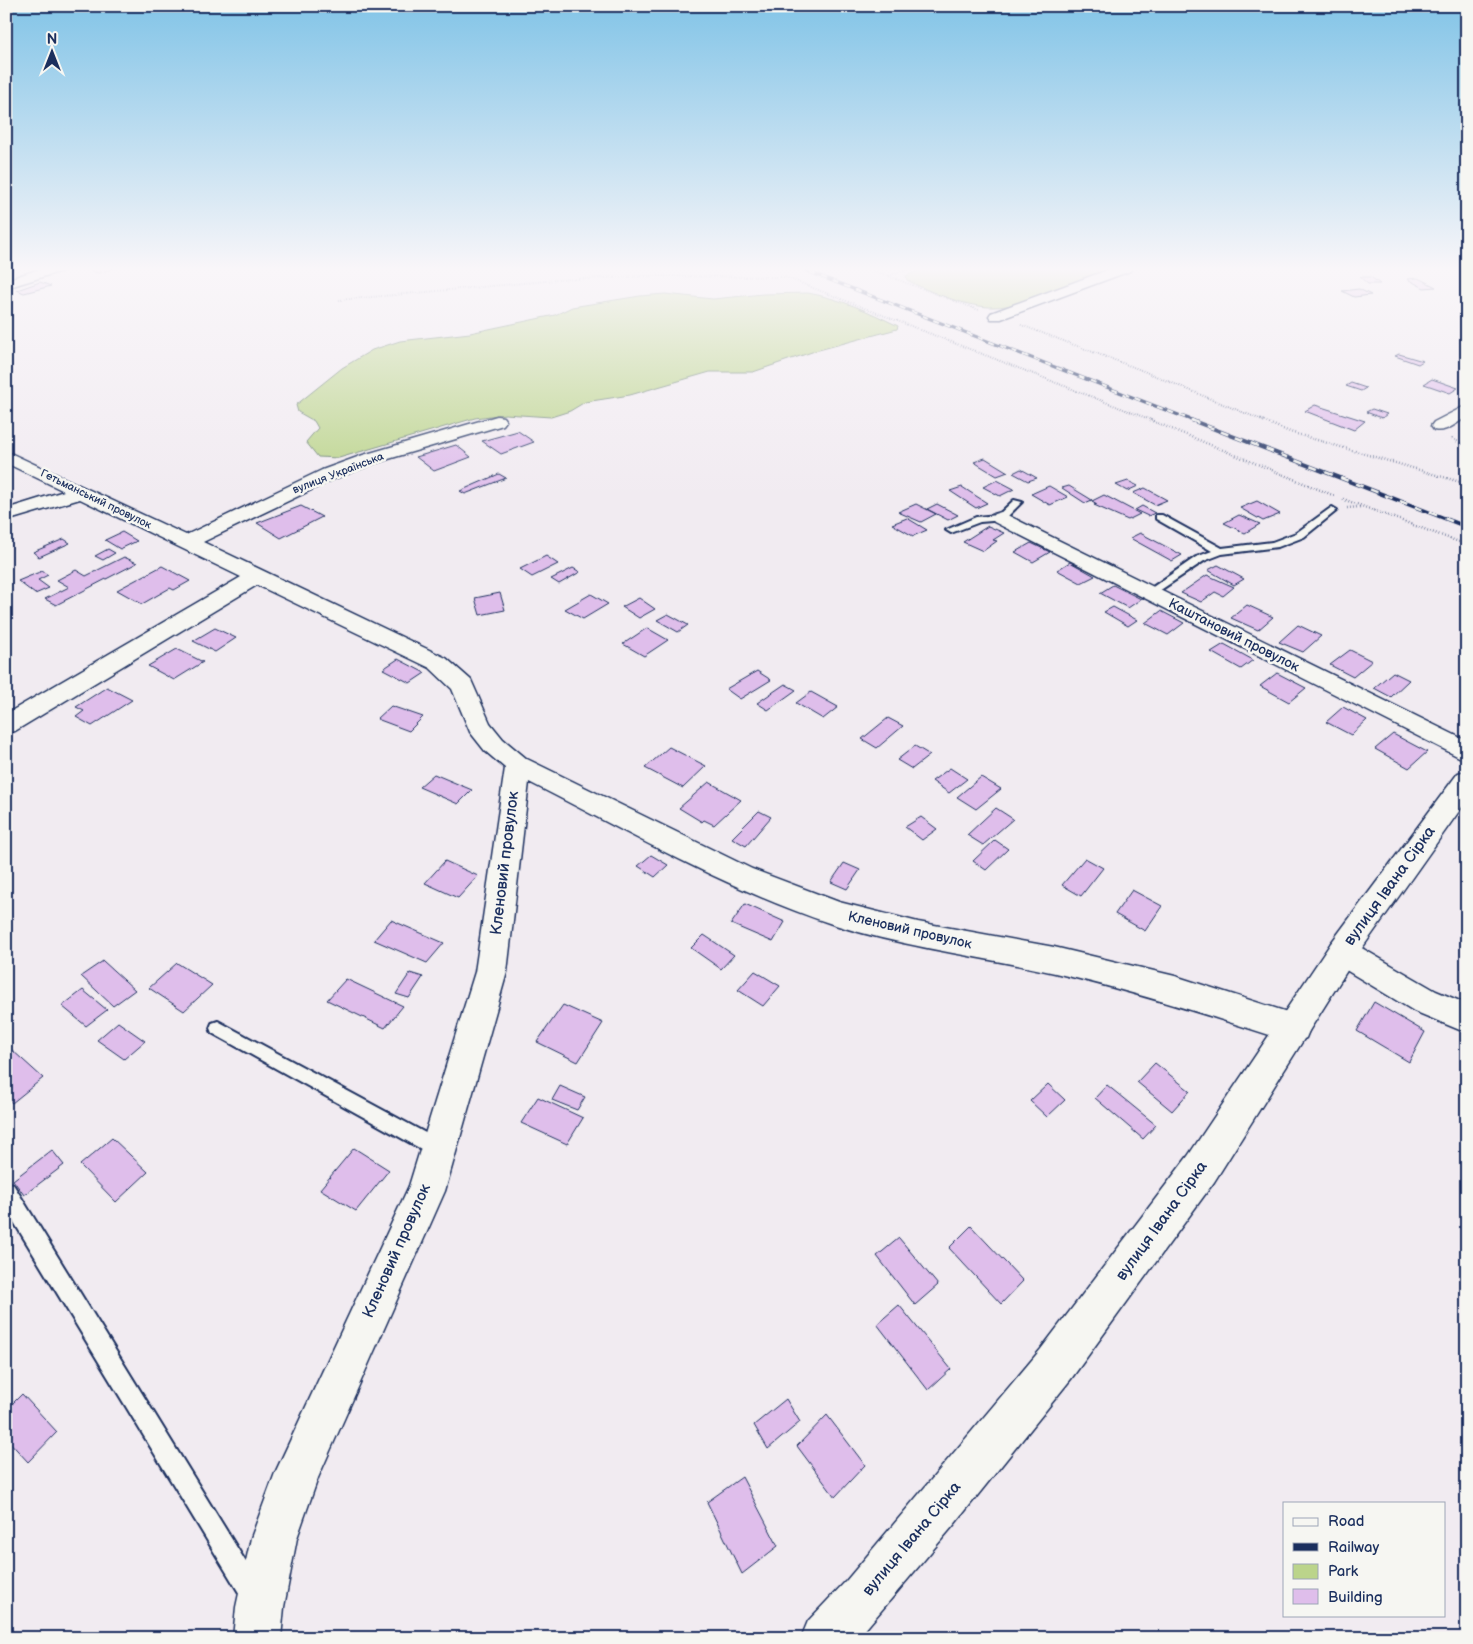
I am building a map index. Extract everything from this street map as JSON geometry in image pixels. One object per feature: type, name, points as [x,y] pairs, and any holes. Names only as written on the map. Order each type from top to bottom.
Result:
[{"type":"street","points":[[1440,426],[1467,410]]},
{"type":"street","name":"вулиця Українська","points":[[187,542],[329,474],[369,459],[497,421]]},
{"type":"street","name":"Гетьманський провулок","points":[[6,456],[187,542],[255,577]]},
{"type":"street","points":[[6,515],[81,492]]},
{"type":"street","name":"Каштановий провулок","points":[[1001,518],[1467,752]]},
{"type":"street","points":[[6,725],[255,577]]},
{"type":"street","name":"Кленовий провулок","points":[[255,577],[438,663],[463,685],[479,726],[494,746],[518,765],[742,877],[835,913],[918,935],[1054,960],[1166,988],[1294,1028]]},
{"type":"street","name":"Кленовий провулок","points":[[259,1622],[274,1538],[297,1473],[426,1191],[491,972],[518,765]]},
{"type":"street","name":"вулиця Івана Сірка","points":[[825,1638],[863,1598],[938,1510],[1056,1364],[1201,1169],[1342,952],[1467,780]]},
{"type":"street","points":[[1342,952],[1425,1001],[1467,1019]]},
{"type":"lane","points":[[951,530],[979,519],[1001,518],[1017,502]]},
{"type":"lane","points":[[1149,592],[1200,559],[1220,550],[1283,542],[1300,535],[1332,510]]},
{"type":"lane","points":[[1159,517],[1220,550]]},
{"type":"lane","points":[[218,1028],[438,1150]]},
{"type":"lane","points":[[6,1191],[259,1622]]},
{"type":"path","points":[[958,345],[1171,428],[1319,490],[1467,545]]},
{"type":"path","points":[[1077,345],[1290,432],[1467,484]]},
{"type":"green space","points":[[388,345],[838,345],[753,372],[710,372],[630,395],[585,402],[570,411],[551,417],[505,414],[475,418],[339,458],[318,457],[306,442],[318,428],[314,421],[298,412],[296,405],[342,368],[372,350]]},
{"type":"building","points":[[1399,354],[1423,361],[1418,364],[1395,356]]},
{"type":"building","points":[[1432,379],[1458,388],[1450,393],[1424,384]]},
{"type":"building","points":[[1351,383],[1366,388],[1361,391],[1346,386]]},
{"type":"building","points":[[1315,405],[1365,421],[1354,430],[1305,411]]},
{"type":"building","points":[[1372,409],[1387,414],[1382,418],[1366,412]]},
{"type":"building","points":[[518,431],[534,442],[501,454],[482,441]]},
{"type":"building","points":[[456,445],[471,457],[434,471],[416,457]]},
{"type":"building","points":[[985,458],[1008,472],[997,476],[974,462]]},
{"type":"building","points":[[1021,469],[1037,478],[1028,481],[1013,473]]},
{"type":"building","points":[[499,474],[506,478],[465,494],[460,491]]},
{"type":"building","points":[[997,480],[1014,489],[1000,496],[983,487]]},
{"type":"building","points":[[1128,481],[1138,486],[1127,491],[1116,485]]},
{"type":"building","points":[[1049,486],[1068,497],[1050,505],[1031,494]]},
{"type":"building","points":[[1069,486],[1092,500],[1085,503],[1062,488]]},
{"type":"building","points":[[962,487],[987,503],[976,508],[950,491]]},
{"type":"building","points":[[1145,488],[1167,500],[1155,505],[1133,493]]},
{"type":"building","points":[[1104,495],[1140,514],[1128,520],[1094,505],[1097,504],[1092,501]]},
{"type":"building","points":[[1257,501],[1280,514],[1263,521],[1240,508]]},
{"type":"building","points":[[916,504],[936,514],[921,522],[898,512]]},
{"type":"building","points":[[937,504],[958,515],[948,520],[927,509]]},
{"type":"building","points":[[301,506],[322,517],[281,538],[257,523]]},
{"type":"building","points":[[1142,506],[1155,513],[1148,516],[1135,510]]},
{"type":"building","points":[[1239,515],[1260,524],[1245,533],[1224,523]]},
{"type":"building","points":[[907,518],[927,530],[913,536],[892,524]]},
{"type":"building","points":[[988,526],[1004,533],[993,540],[997,541],[983,551],[963,542]]},
{"type":"building","points":[[122,532],[137,541],[120,549],[105,540]]},
{"type":"building","points":[[1140,533],[1182,555],[1172,561],[1130,538]]},
{"type":"building","points":[[64,539],[70,543],[39,557],[33,552]]},
{"type":"building","points":[[1031,543],[1050,552],[1033,562],[1015,552]]},
{"type":"building","points":[[108,549],[115,553],[103,560],[95,556]]},
{"type":"building","points":[[546,556],[558,564],[532,577],[520,569]]},
{"type":"building","points":[[124,557],[137,563],[56,605],[45,599],[69,587],[57,580],[76,570],[86,576]]},
{"type":"building","points":[[1070,562],[1095,576],[1081,583],[1057,570]]},
{"type":"building","points":[[1218,565],[1244,579],[1234,585],[1208,570]]},
{"type":"building","points":[[162,566],[190,581],[174,590],[170,588],[142,604],[117,590]]},
{"type":"building","points":[[573,568],[580,572],[559,584],[551,579]]},
{"type":"building","points":[[42,571],[48,575],[38,580],[49,588],[35,594],[18,581]]},
{"type":"building","points":[[1207,575],[1234,587],[1223,596],[1215,592],[1201,602],[1181,593]]},
{"type":"building","points":[[1113,585],[1141,599],[1128,608],[1100,593]]},
{"type":"building","points":[[500,593],[505,610],[480,615],[475,598]]},
{"type":"building","points":[[591,594],[608,604],[583,619],[565,609]]},
{"type":"building","points":[[639,598],[655,609],[639,618],[622,607]]},
{"type":"building","points":[[1247,605],[1273,617],[1258,630],[1231,618]]},
{"type":"building","points":[[1113,607],[1137,620],[1128,626],[1104,612]]},
{"type":"building","points":[[1161,611],[1184,623],[1168,635],[1145,623]]},
{"type":"building","points":[[668,614],[688,625],[678,632],[657,620]]},
{"type":"building","points":[[1298,625],[1321,636],[1303,652],[1279,642]]},
{"type":"building","points":[[215,628],[236,638],[215,652],[193,641]]},
{"type":"building","points":[[647,628],[668,640],[644,656],[623,644]]},
{"type":"building","points":[[1224,644],[1253,660],[1241,669],[1211,652]]},
{"type":"building","points":[[177,649],[203,662],[174,680],[148,666]]},
{"type":"building","points":[[1350,650],[1372,661],[1353,677],[1330,665]]},
{"type":"building","points":[[398,659],[425,673],[410,683],[383,669]]},
{"type":"building","points":[[757,671],[771,680],[740,699],[726,689]]},
{"type":"building","points":[[1393,672],[1409,680],[1391,697],[1374,688]]},
{"type":"building","points":[[1277,673],[1306,688],[1289,702],[1260,686]]},
{"type":"building","points":[[785,684],[796,690],[768,710],[757,703]]},
{"type":"building","points":[[107,687],[132,700],[92,726],[76,717],[84,711],[76,707]]},
{"type":"building","points":[[811,692],[838,707],[823,719],[796,703]]},
{"type":"building","points":[[391,706],[423,717],[409,731],[377,719]]},
{"type":"building","points":[[1343,707],[1367,720],[1351,735],[1326,722]]},
{"type":"building","points":[[888,718],[903,726],[877,748],[862,739]]},
{"type":"building","points":[[1393,734],[1427,752],[1409,768],[1375,749]]},
{"type":"building","points":[[915,746],[930,755],[912,769],[897,760]]},
{"type":"building","points":[[669,747],[706,766],[683,788],[645,768]]},
{"type":"building","points":[[950,768],[967,779],[949,793],[932,781]]},
{"type":"building","points":[[434,774],[472,790],[458,804],[419,787]]},
{"type":"building","points":[[981,777],[1001,789],[976,809],[957,797]]},
{"type":"building","points":[[709,782],[741,800],[714,825],[704,820],[702,822],[679,808]]},
{"type":"building","points":[[996,808],[1013,819],[983,845],[967,835]]},
{"type":"building","points":[[759,811],[771,817],[746,846],[732,838]]},
{"type":"building","points":[[921,817],[937,829],[922,840],[905,827]]},
{"type":"building","points":[[995,840],[1008,849],[986,870],[973,861]]},
{"type":"building","points":[[651,855],[668,865],[655,877],[638,866]]},
{"type":"building","points":[[1085,858],[1103,868],[1081,896],[1062,885]]},
{"type":"building","points":[[445,861],[478,876],[458,898],[425,883]]},
{"type":"building","points":[[844,863],[860,870],[847,889],[831,882]]},
{"type":"building","points":[[1132,890],[1162,906],[1145,931],[1115,914]]},
{"type":"building","points":[[745,904],[785,922],[773,942],[731,924]]},
{"type":"building","points":[[391,920],[444,943],[427,963],[374,940]]},
{"type":"building","points":[[704,935],[734,955],[721,969],[691,948]]},
{"type":"building","points":[[103,961],[135,990],[113,1006],[81,976]]},
{"type":"building","points":[[177,963],[212,985],[184,1011],[149,988]]},
{"type":"building","points":[[755,971],[780,986],[763,1006],[738,990]]},
{"type":"building","points":[[410,973],[423,977],[409,998],[396,994]]},
{"type":"building","points":[[346,979],[403,1006],[385,1028],[327,1000]]},
{"type":"building","points":[[83,990],[107,1010],[86,1026],[62,1006]]},
{"type":"building","points":[[1374,1002],[1425,1032],[1409,1062],[1357,1031]]},
{"type":"building","points":[[563,1005],[603,1023],[578,1062],[537,1042]]},
{"type":"building","points":[[118,1022],[145,1041],[124,1059],[97,1040]]},
{"type":"building","points":[[12,1050],[43,1078],[12,1103],[6,1098],[6,1055]]},
{"type":"building","points":[[1155,1063],[1190,1091],[1172,1111],[1137,1082]]},
{"type":"building","points":[[1048,1084],[1065,1100],[1047,1117],[1030,1101]]},
{"type":"building","points":[[1107,1085],[1156,1125],[1143,1139],[1095,1098]]},
{"type":"building","points":[[560,1086],[585,1097],[577,1110],[552,1100]]},
{"type":"building","points":[[538,1097],[583,1118],[567,1144],[521,1123]]},
{"type":"building","points":[[112,1138],[148,1172],[116,1202],[80,1165]]},
{"type":"building","points":[[354,1148],[389,1170],[356,1211],[320,1189]]},
{"type":"building","points":[[52,1150],[64,1165],[24,1195],[13,1180]]},
{"type":"building","points":[[971,1226],[1023,1281],[1001,1304],[949,1248]]},
{"type":"building","points":[[899,1238],[938,1285],[915,1305],[877,1256]]},
{"type":"building","points":[[899,1305],[951,1369],[928,1390],[877,1324]]},
{"type":"building","points":[[22,1394],[57,1432],[28,1462],[6,1438],[6,1410]]},
{"type":"building","points":[[786,1399],[800,1422],[768,1449],[754,1425]]},
{"type":"building","points":[[827,1415],[865,1465],[835,1497],[797,1446]]},
{"type":"building","points":[[742,1477],[778,1546],[742,1574],[707,1502]]},
{"type":"railway","points":[[997,345],[1194,421]]},
{"type":"railway","points":[[1191,420],[1467,527]]}]
